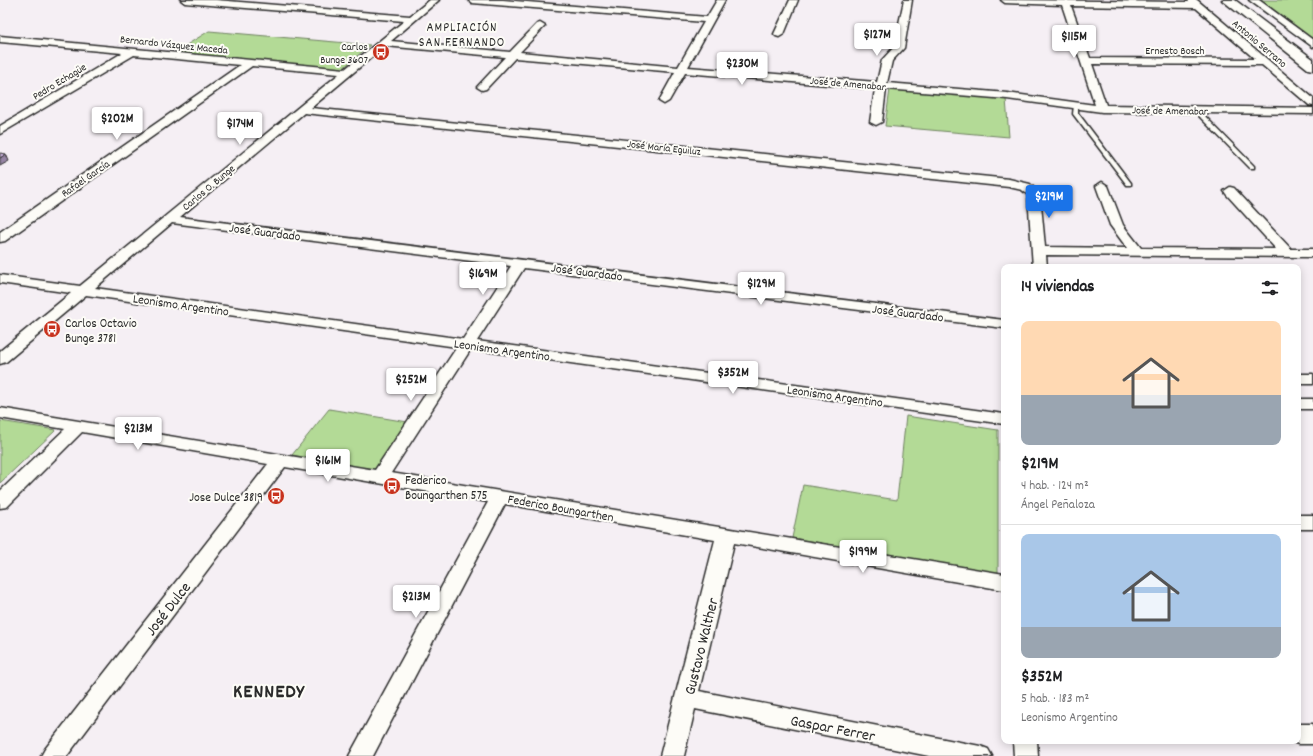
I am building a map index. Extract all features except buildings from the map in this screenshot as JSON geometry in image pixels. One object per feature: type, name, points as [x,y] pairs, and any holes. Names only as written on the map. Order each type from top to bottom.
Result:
[{"type":"main road","points":[[1228,0],[1313,66]]},
{"type":"main road","points":[[1240,0],[1313,55]]},
{"type":"street","points":[[185,0],[411,19]]},
{"type":"street","name":"Carlos O. Bunge","points":[[0,359],[435,0]]},
{"type":"street","points":[[472,0],[555,3],[710,20]]},
{"type":"street","points":[[664,101],[721,0]]},
{"type":"street","points":[[779,34],[794,0]]},
{"type":"street","points":[[876,122],[881,86],[887,60],[899,48],[908,0]]},
{"type":"street","points":[[1005,0],[1066,4],[1162,6],[1195,3]]},
{"type":"street","points":[[1147,0],[1162,6]]},
{"type":"street","points":[[1253,0],[1313,44]]},
{"type":"street","name":"Antonio Serrano","points":[[1195,3],[1313,103]]},
{"type":"street","points":[[1066,4],[1102,109]]},
{"type":"street","points":[[482,87],[540,26]]},
{"type":"street","name":"Bernardo Vázquez Maceda","points":[[0,39],[248,64],[347,72]]},
{"type":"street","name":"José de Amenabar","points":[[383,43],[682,70],[1007,96],[1102,109],[1313,111]]},
{"type":"street","name":"Pedro Echagüe","points":[[0,131],[131,52]]},
{"type":"street","name":"Ernesto Bosch","points":[[1086,62],[1264,62]]},
{"type":"street","name":"Rafael García","points":[[0,238],[248,64]]},
{"type":"street","name":"José María Eguiluz","points":[[302,110],[1009,183],[1026,187],[1034,194],[1039,251]]},
{"type":"street","points":[[1102,186],[1117,225],[1137,252]]},
{"type":"street","points":[[1230,191],[1287,253]]},
{"type":"street","name":"José Guardado","points":[[169,219],[521,262],[1001,324]]},
{"type":"street","points":[[1040,264],[1039,251],[1313,253]]},
{"type":"street","points":[[379,476],[521,262]]},
{"type":"street","name":"Leonismo Argentino","points":[[0,279],[1001,419]]},
{"type":"street","points":[[1301,379],[1313,379]]},
{"type":"street","points":[[1301,404],[1313,404]]},
{"type":"street","name":"Federico Boungarthen","points":[[0,413],[1001,581]]},
{"type":"street","points":[[0,502],[78,426]]},
{"type":"street","name":"José Dulce","points":[[52,756],[281,460]]},
{"type":"street","points":[[361,756],[500,497]]},
{"type":"street","points":[[1301,522],[1313,522]]},
{"type":"street","name":"Gustavo Walther","points":[[672,756],[726,535]]},
{"type":"street","name":"Gaspar Ferrer","points":[[687,698],[980,756]]},
{"type":"street","points":[[1301,734],[1313,734]]},
{"type":"street","points":[[1025,744],[1026,756]]},
{"type":"lane","points":[[1076,106],[1075,113],[1129,184]]},
{"type":"lane","points":[[1196,110],[1252,167]]},
{"type":"green space","points":[[1253,0],[1313,0],[1313,44]]},
{"type":"green space","points":[[209,31],[370,45],[341,70],[172,54]]},
{"type":"green space","points":[[890,89],[1006,99],[1009,137],[885,126]]},
{"type":"green space","points":[[329,409],[408,422],[374,470],[292,455]]},
{"type":"green space","points":[[906,416],[998,430],[998,574],[792,538],[803,485],[897,500]]},
{"type":"green space","points":[[0,421],[56,430],[0,483]]},
{"type":"place","name":"Carlos Bunge 3607","points":[[381,52]]},
{"type":"place","name":"Carlos Octavio Bunge 3781","points":[[52,329]]},
{"type":"place","name":"Federico Boungarthen 575","points":[[392,486]]},
{"type":"place","name":"Jose Dulce 3819","points":[[276,496]]},
{"type":"district","name":"AMPLIACIÓN SAN FERNANDO","points":[[462,34]]},
{"type":"district","name":"KENNEDY","points":[[269,690]]}]
